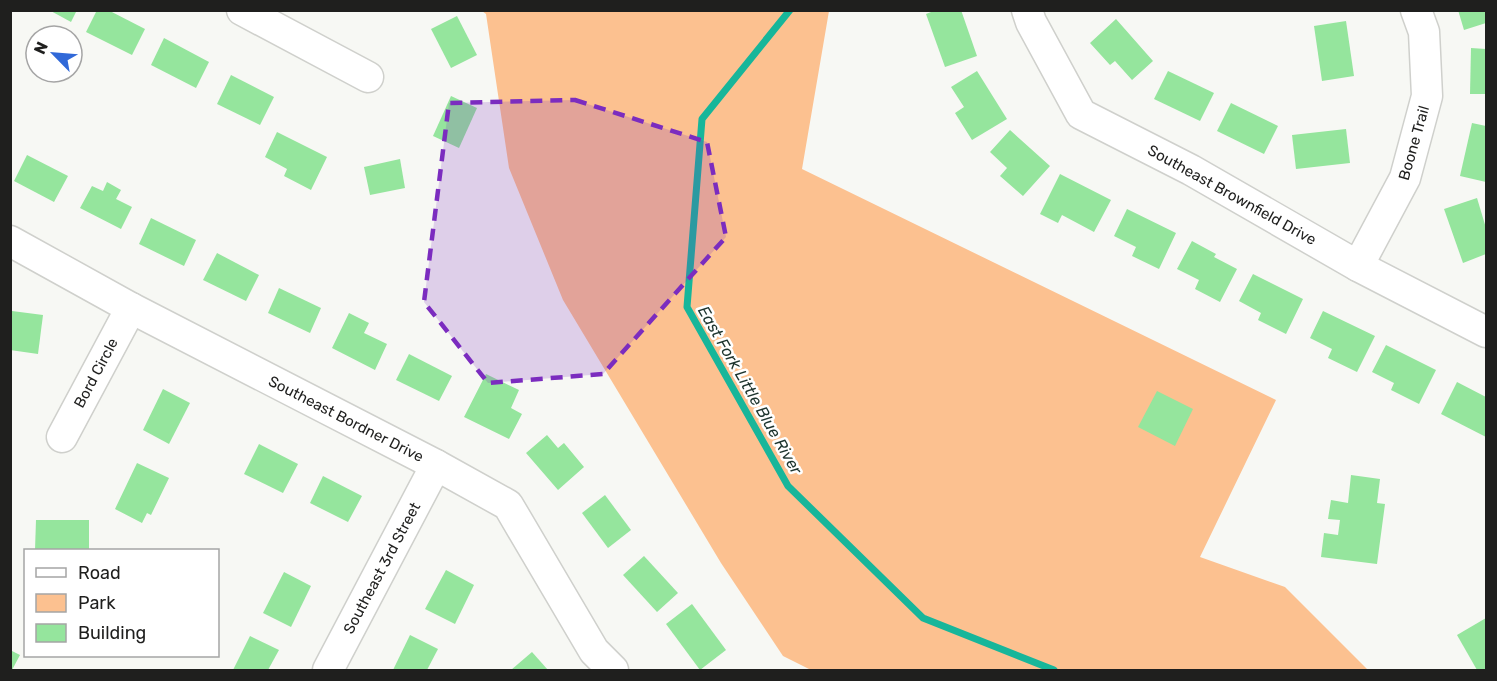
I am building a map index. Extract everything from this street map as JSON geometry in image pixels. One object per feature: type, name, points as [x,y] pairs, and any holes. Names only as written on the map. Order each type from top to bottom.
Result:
[{"type":"street","points":[[242,10],[368,77]]},
{"type":"street","name":"Southeast Brownfield Drive","points":[[1027,10],[1031,22],[1081,114],[1191,170],[1358,266],[1486,332]]},
{"type":"street","name":"Boone Trail","points":[[1358,266],[1405,178],[1427,96],[1424,32],[1416,10]]},
{"type":"street","name":"Southeast Bordner Drive","points":[[10,241],[130,308],[436,465],[508,505],[594,651],[613,670]]},
{"type":"street","name":"Bord Circle","points":[[62,437],[130,308]]},
{"type":"street","name":"Southeast 3rd Street","points":[[328,670],[436,465]]},
{"type":"highlighted area","points":[[575,100],[707,142],[726,237],[603,374],[488,383],[424,302],[449,103]]},
{"type":"green space","points":[[482,11],[829,11],[802,169],[1276,400],[1200,557],[1285,587],[1368,670],[811,670],[783,656],[721,563],[563,300],[509,168],[486,14]]},
{"type":"building","points":[[49,10],[77,10],[71,22]]},
{"type":"building","points":[[97,10],[108,10],[145,29],[132,55],[86,32]]},
{"type":"building","points":[[936,10],[961,10],[977,56],[945,67],[926,14]]},
{"type":"building","points":[[1458,10],[1486,10],[1486,23],[1464,30]]},
{"type":"building","points":[[457,16],[477,55],[451,68],[431,29]]},
{"type":"building","points":[[1116,19],[1153,61],[1132,80],[1115,61],[1110,65],[1090,43]]},
{"type":"building","points":[[1346,21],[1354,76],[1322,81],[1314,26]]},
{"type":"building","points":[[164,38],[209,62],[196,88],[151,65]]},
{"type":"building","points":[[1471,48],[1486,49],[1486,94],[1470,94]]},
{"type":"building","points":[[977,71],[1007,119],[972,140],[955,113],[964,107],[951,87]]},
{"type":"building","points":[[1168,71],[1214,93],[1200,121],[1154,99]]},
{"type":"building","points":[[231,75],[274,97],[260,125],[217,104]]},
{"type":"building","points":[[451,96],[477,108],[459,148],[433,136]]},
{"type":"building","points":[[1231,103],[1278,126],[1264,154],[1217,131]]},
{"type":"building","points":[[1472,123],[1486,126],[1486,182],[1460,176]]},
{"type":"building","points":[[1346,129],[1350,163],[1296,169],[1292,135]]},
{"type":"building","points":[[1010,130],[1050,166],[1023,196],[1000,176],[1007,168],[990,152]]},
{"type":"building","points":[[277,132],[327,157],[311,190],[284,176],[287,169],[265,157]]},
{"type":"building","points":[[27,155],[68,176],[54,202],[14,181]]},
{"type":"building","points":[[400,159],[405,188],[370,195],[364,167]]},
{"type":"building","points":[[1060,174],[1111,200],[1094,232],[1062,215],[1058,223],[1040,214]]},
{"type":"building","points":[[107,182],[121,190],[116,199],[132,207],[121,229],[80,208],[92,186],[103,191]]},
{"type":"building","points":[[1477,198],[1486,228],[1486,254],[1463,263],[1444,209]]},
{"type":"building","points":[[1127,209],[1176,233],[1159,269],[1132,256],[1136,247],[1114,236]]},
{"type":"building","points":[[151,218],[196,240],[184,266],[139,244]]},
{"type":"building","points":[[1192,241],[1216,254],[1214,257],[1237,269],[1220,302],[1195,289],[1199,280],[1177,269]]},
{"type":"building","points":[[217,253],[259,275],[246,301],[203,280]]},
{"type":"building","points":[[1253,274],[1303,299],[1286,334],[1258,320],[1261,313],[1239,301]]},
{"type":"building","points":[[279,288],[321,308],[310,333],[268,313]]},
{"type":"building","points":[[12,311],[43,315],[38,354],[10,350]]},
{"type":"building","points":[[1323,311],[1375,336],[1357,372],[1328,358],[1332,349],[1310,338]]},
{"type":"building","points":[[349,313],[369,323],[364,333],[387,344],[375,370],[332,348]]},
{"type":"building","points":[[1386,345],[1436,370],[1419,404],[1391,390],[1394,383],[1372,372]]},
{"type":"building","points":[[409,354],[452,376],[439,401],[396,380]]},
{"type":"building","points":[[486,374],[519,390],[511,408],[522,414],[509,439],[464,417]]},
{"type":"building","points":[[1457,382],[1486,397],[1486,437],[1441,414]]},
{"type":"building","points":[[163,389],[190,403],[169,444],[143,430]]},
{"type":"building","points":[[1157,391],[1193,409],[1175,446],[1138,427]]},
{"type":"building","points":[[547,435],[558,448],[564,443],[584,467],[558,490],[526,453]]},
{"type":"building","points":[[259,444],[298,464],[283,493],[244,474]]},
{"type":"building","points":[[137,463],[169,478],[151,515],[147,513],[142,523],[115,509]]},
{"type":"building","points":[[1351,475],[1380,479],[1377,503],[1385,504],[1377,564],[1321,557],[1324,533],[1338,535],[1340,520],[1328,519],[1331,500],[1348,503]]},
{"type":"building","points":[[323,476],[362,496],[348,522],[310,503]]},
{"type":"building","points":[[605,495],[631,530],[608,548],[582,513]]},
{"type":"building","points":[[36,520],[89,520],[89,549],[35,549]]},
{"type":"building","points":[[644,556],[678,593],[657,612],[623,575]]},
{"type":"building","points":[[446,570],[474,585],[455,624],[425,609]]},
{"type":"building","points":[[284,572],[311,586],[291,627],[263,613]]},
{"type":"building","points":[[692,604],[726,650],[700,670],[666,624]]},
{"type":"building","points":[[1486,618],[1486,670],[1477,670],[1457,635]]},
{"type":"building","points":[[410,635],[438,649],[427,670],[393,670]]},
{"type":"building","points":[[250,636],[279,650],[268,670],[233,670]]},
{"type":"building","points":[[10,650],[20,655],[12,670],[10,670]]},
{"type":"building","points":[[532,652],[548,670],[511,670]]},
{"type":"waterway","name":"East Fork Little Blue River","points":[[790,10],[702,119],[687,307],[788,486],[923,618],[1054,670]]}]
